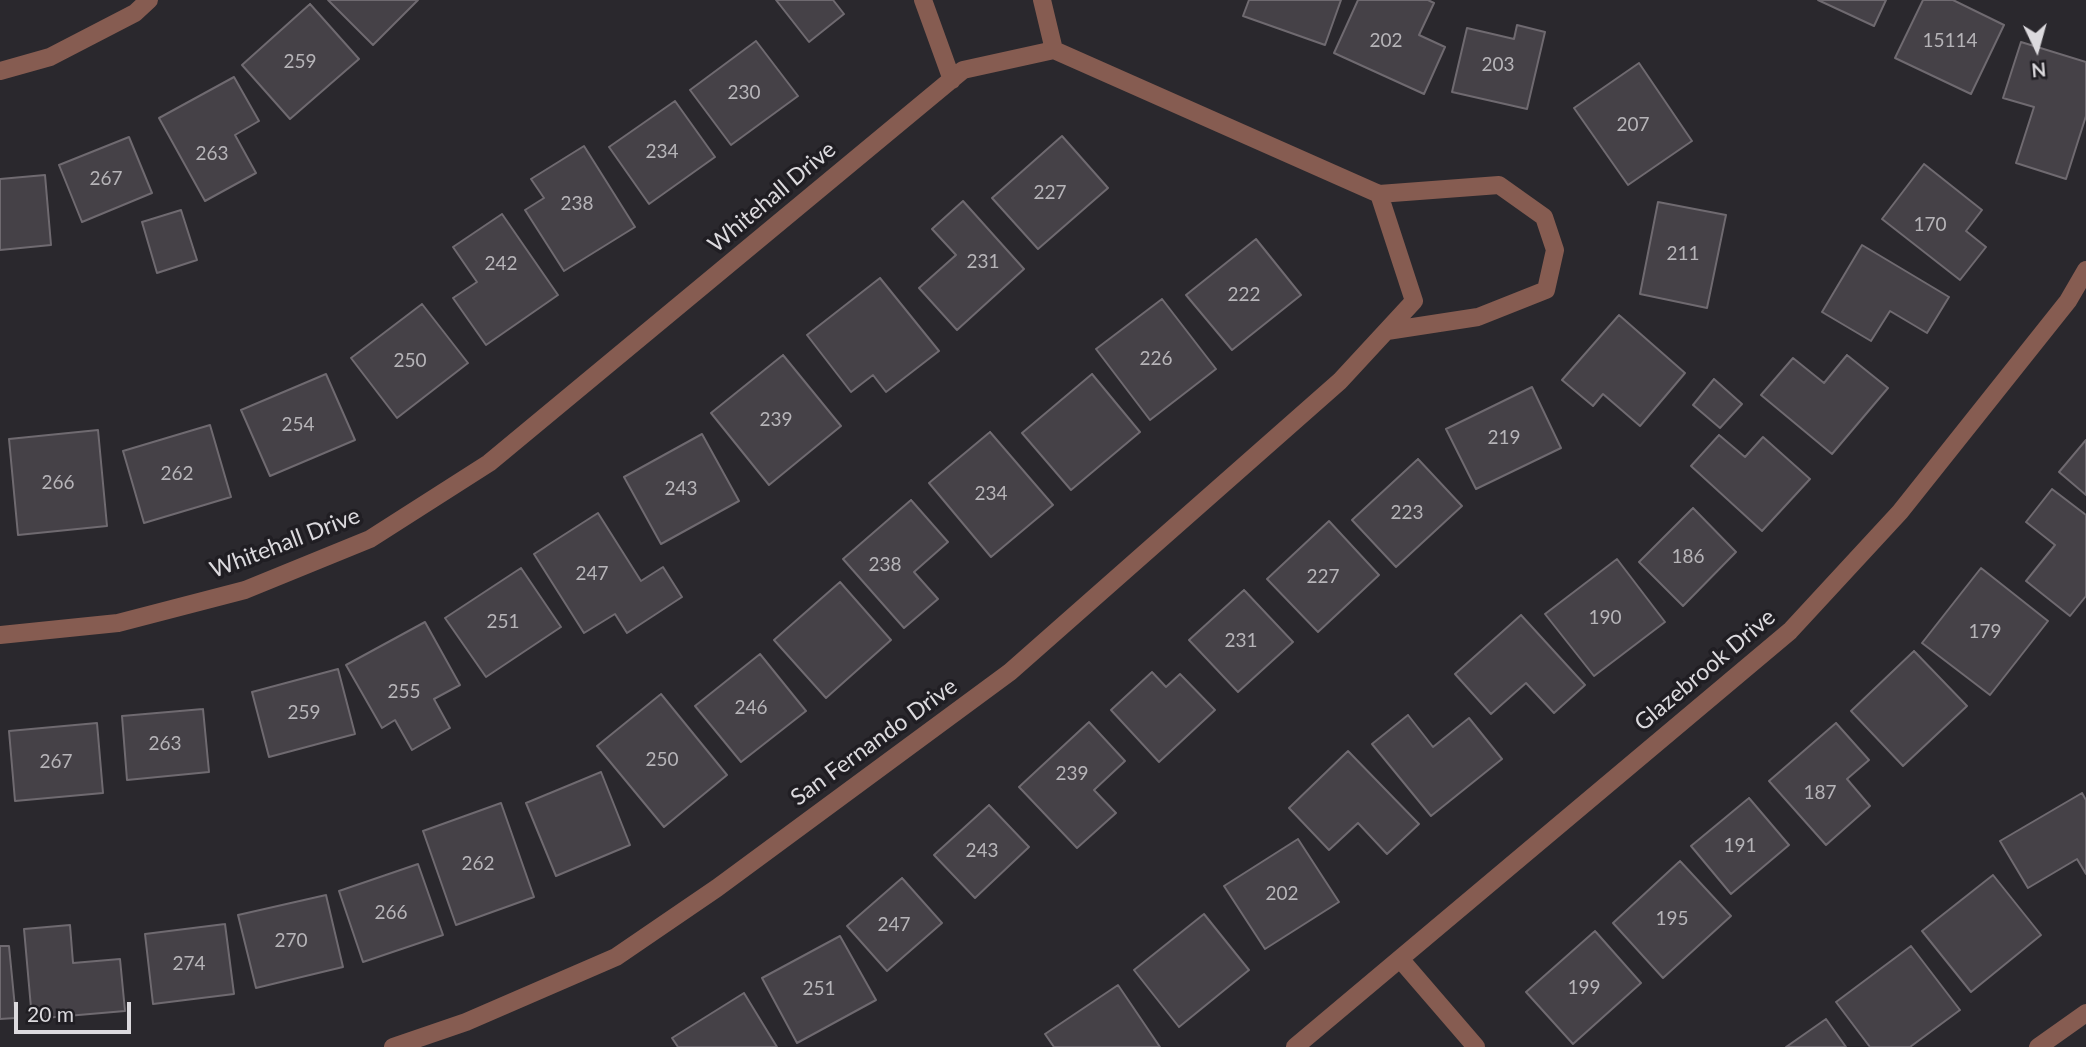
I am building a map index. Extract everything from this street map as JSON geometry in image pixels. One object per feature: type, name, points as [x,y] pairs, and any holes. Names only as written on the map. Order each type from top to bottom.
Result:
[{"type":"street","points":[[0,71],[50,57],[135,13],[149,0]]},
{"type":"street","points":[[923,0],[952,80]]},
{"type":"street","points":[[1042,0],[1054,50],[1378,194],[1499,185],[1544,217],[1555,250],[1546,290],[1478,317],[1387,331]]},
{"type":"street","name":"Whitehall Drive","points":[[0,635],[118,622],[244,590],[370,539],[489,463],[963,70],[1054,50]]},
{"type":"street","points":[[1378,194],[1414,301],[1387,331]]},
{"type":"street","name":"Glazebrook Drive","points":[[1295,1047],[1790,631],[1900,512],[2068,301],[2086,270]]},
{"type":"street","name":"San Fernando Drive","points":[[393,1047],[466,1022],[616,957],[718,888],[1010,672],[1329,391],[1387,331]]},
{"type":"street","points":[[1401,960],[1476,1047]]},
{"type":"street","points":[[2039,1047],[2086,1013]]},
{"type":"building","points":[[328,0],[418,0],[373,45]]},
{"type":"building","points":[[776,0],[833,0],[844,14],[809,42]]},
{"type":"building","points":[[1249,0],[1341,0],[1325,45],[1243,16]]},
{"type":"building","points":[[1358,0],[1428,0],[1434,3],[1419,35],[1445,47],[1424,94],[1334,53]]},
{"type":"building","points":[[1818,0],[1886,0],[1874,26]]},
{"type":"building","points":[[1923,0],[1953,0],[2004,25],[1971,94],[1895,58]]},
{"type":"building","points":[[310,4],[359,59],[290,119],[242,65]]},
{"type":"building","points":[[1517,25],[1545,32],[1527,109],[1452,92],[1467,28],[1514,39]]},
{"type":"building","points":[[756,41],[798,96],[731,145],[690,90]]},
{"type":"building","points":[[2021,42],[2086,62],[2086,116],[2066,179],[2016,163],[2034,107],[2003,98]]},
{"type":"building","points":[[1639,63],[1692,141],[1628,185],[1574,108]]},
{"type":"building","points":[[234,77],[259,121],[235,135],[256,173],[205,201],[159,118]]},
{"type":"building","points":[[675,101],[715,157],[649,204],[609,147]]},
{"type":"building","points":[[1062,136],[1108,188],[1038,249],[992,198]]},
{"type":"building","points":[[129,137],[152,193],[82,222],[59,165]]},
{"type":"building","points":[[584,146],[635,227],[564,271],[525,210],[544,198],[531,179]]},
{"type":"building","points":[[1924,164],[1982,210],[1966,231],[1986,247],[1960,280],[1882,219]]},
{"type":"building","points":[[45,175],[51,245],[0,250],[0,179]]},
{"type":"building","points":[[963,201],[1024,269],[957,330],[919,288],[956,255],[932,229]]},
{"type":"building","points":[[1658,202],[1726,215],[1707,308],[1640,294]]},
{"type":"building","points":[[181,210],[197,260],[157,273],[142,222]]},
{"type":"building","points":[[502,214],[558,295],[486,345],[453,298],[477,282],[453,247]]},
{"type":"building","points":[[1256,239],[1301,295],[1232,350],[1186,295]]},
{"type":"building","points":[[1862,245],[1949,297],[1927,333],[1890,311],[1871,341],[1822,312]]},
{"type":"building","points":[[880,278],[939,351],[886,392],[873,375],[851,392],[807,335]]},
{"type":"building","points":[[1162,299],[1216,369],[1150,420],[1096,349]]},
{"type":"building","points":[[422,304],[468,363],[397,418],[351,358]]},
{"type":"building","points":[[1619,315],[1685,373],[1640,426],[1603,394],[1593,406],[1562,380]]},
{"type":"building","points":[[783,355],[841,426],[769,485],[711,413]]},
{"type":"building","points":[[1847,355],[1888,388],[1832,454],[1761,395],[1793,358],[1824,383]]},
{"type":"building","points":[[326,374],[355,440],[270,476],[241,410]]},
{"type":"building","points":[[1092,374],[1140,432],[1071,490],[1022,433]]},
{"type":"building","points":[[1714,379],[1742,404],[1720,428],[1693,405]]},
{"type":"building","points":[[1532,387],[1561,448],[1476,489],[1446,429]]},
{"type":"building","points":[[210,425],[231,497],[144,523],[123,451]]},
{"type":"building","points":[[98,430],[107,526],[18,535],[9,439]]},
{"type":"building","points":[[990,432],[1053,505],[991,557],[929,483]]},
{"type":"building","points":[[702,434],[739,501],[661,544],[624,477]]},
{"type":"building","points":[[1719,435],[1745,457],[1763,437],[1810,479],[1762,531],[1691,466]]},
{"type":"building","points":[[2086,440],[2086,495],[2059,472]]},
{"type":"building","points":[[1418,459],[1462,506],[1396,567],[1352,520]]},
{"type":"building","points":[[2052,489],[2086,515],[2086,596],[2070,616],[2026,581],[2055,545],[2026,522]]},
{"type":"building","points":[[911,500],[948,542],[914,572],[938,599],[904,628],[843,559]]},
{"type":"building","points":[[1693,508],[1736,552],[1683,606],[1639,562]]},
{"type":"building","points":[[598,513],[641,581],[663,567],[682,597],[627,633],[615,614],[584,633],[534,554]]},
{"type":"building","points":[[1329,521],[1379,575],[1318,632],[1267,579]]},
{"type":"building","points":[[1617,559],[1665,622],[1594,676],[1545,614]]},
{"type":"building","points":[[521,568],[561,627],[486,677],[445,618]]},
{"type":"building","points":[[1981,568],[2048,621],[1990,695],[1922,643]]},
{"type":"building","points":[[840,582],[891,640],[826,698],[774,640]]},
{"type":"building","points":[[1244,590],[1293,642],[1238,692],[1189,640]]},
{"type":"building","points":[[1521,615],[1585,685],[1554,713],[1526,683],[1491,714],[1455,674]]},
{"type":"building","points":[[425,622],[460,685],[434,699],[450,728],[412,750],[395,720],[382,728],[346,665]]},
{"type":"building","points":[[1914,651],[1967,706],[1903,766],[1851,711]]},
{"type":"building","points":[[760,654],[806,711],[741,762],[695,706]]},
{"type":"building","points":[[338,669],[355,734],[269,757],[252,692]]},
{"type":"building","points":[[1152,672],[1166,687],[1180,674],[1215,710],[1159,762],[1111,710]]},
{"type":"building","points":[[661,694],[727,775],[664,827],[597,746]]},
{"type":"building","points":[[203,709],[209,772],[127,780],[122,716]]},
{"type":"building","points":[[1408,715],[1433,747],[1469,718],[1502,759],[1431,816],[1372,744]]},
{"type":"building","points":[[1089,722],[1125,761],[1094,790],[1116,813],[1077,848],[1019,787]]},
{"type":"building","points":[[97,723],[103,793],[15,801],[9,731]]},
{"type":"building","points":[[1836,723],[1869,760],[1847,779],[1870,806],[1826,845],[1769,781]]},
{"type":"building","points":[[1348,751],[1419,824],[1387,854],[1358,823],[1329,850],[1289,808]]},
{"type":"building","points":[[601,772],[630,845],[556,876],[526,803]]},
{"type":"building","points":[[2082,793],[2086,800],[2086,874],[2077,859],[2028,888],[2000,841]]},
{"type":"building","points":[[1749,798],[1789,845],[1731,894],[1691,846]]},
{"type":"building","points":[[501,803],[534,897],[456,925],[423,831]]},
{"type":"building","points":[[989,805],[1029,847],[975,898],[934,855]]},
{"type":"building","points":[[1298,839],[1339,902],[1265,949],[1224,886]]},
{"type":"building","points":[[1680,861],[1731,916],[1663,978],[1613,923]]},
{"type":"building","points":[[418,864],[443,935],[363,962],[339,891]]},
{"type":"building","points":[[1993,875],[2041,935],[1971,992],[1922,931]]},
{"type":"building","points":[[902,878],[942,923],[887,971],[847,926]]},
{"type":"building","points":[[326,895],[343,967],[256,988],[238,915]]},
{"type":"building","points":[[1204,914],[1249,970],[1179,1027],[1134,970]]},
{"type":"building","points":[[225,924],[234,994],[153,1004],[145,934]]},
{"type":"building","points":[[70,925],[73,963],[120,959],[125,1011],[32,1019],[24,929]]},
{"type":"building","points":[[1595,931],[1641,983],[1573,1044],[1526,992]]},
{"type":"building","points":[[840,936],[876,1000],[797,1043],[762,978]]},
{"type":"building","points":[[0,946],[9,946],[16,1018],[0,1019]]},
{"type":"building","points":[[1911,946],[1960,1010],[1910,1047],[1870,1047],[1836,1002]]},
{"type":"building","points":[[1118,985],[1160,1047],[1054,1047],[1045,1034]]},
{"type":"building","points":[[744,993],[777,1047],[678,1047],[672,1038]]},
{"type":"building","points":[[1826,1019],[1846,1047],[1786,1047]]}]
